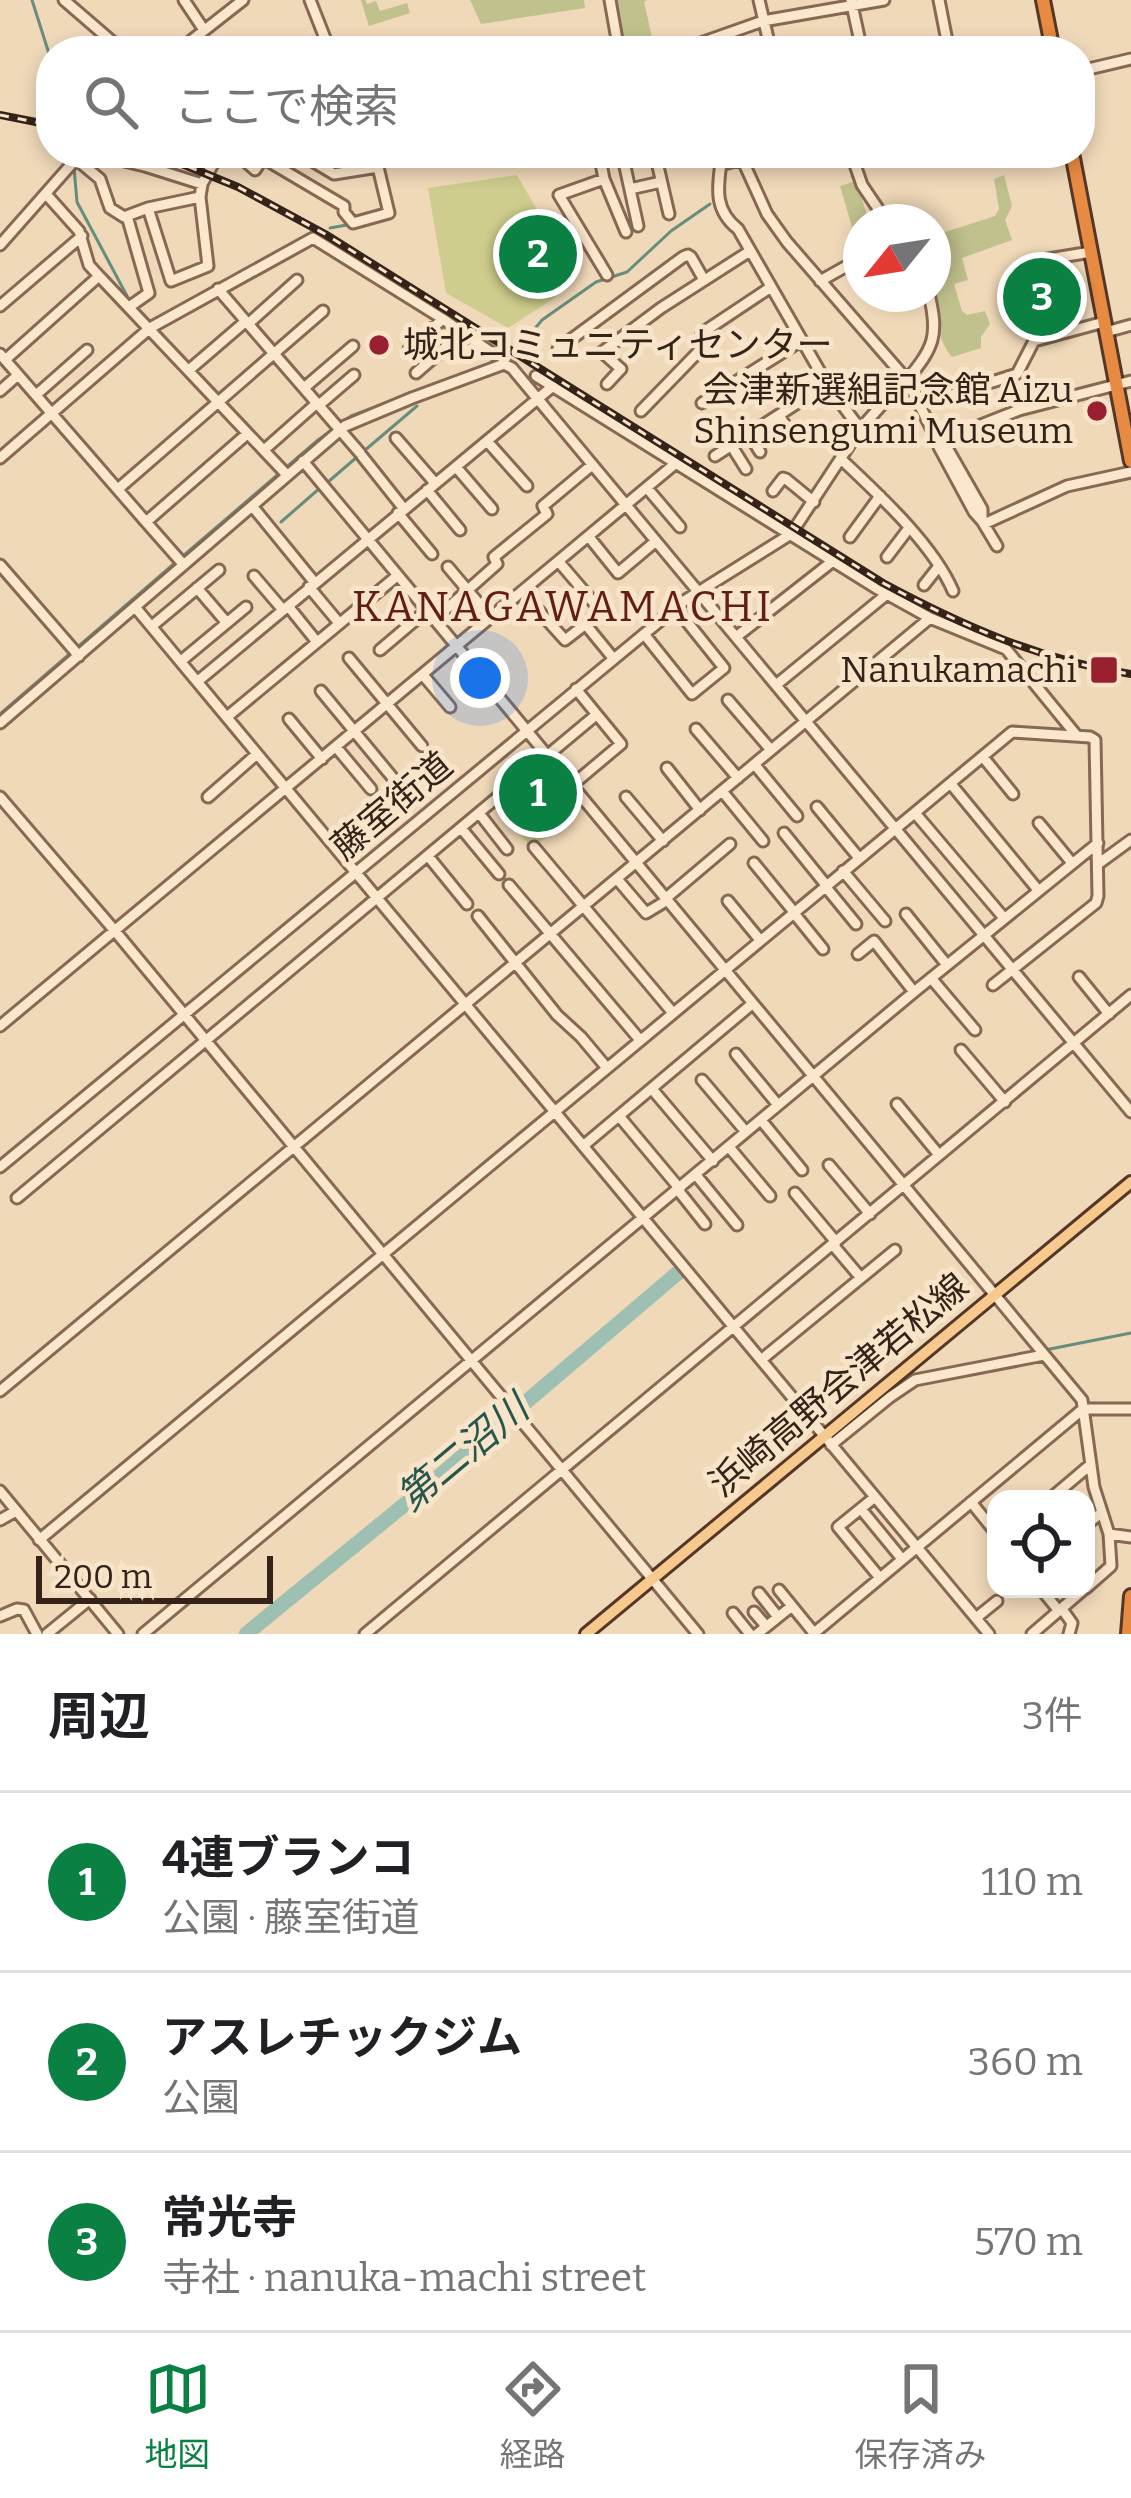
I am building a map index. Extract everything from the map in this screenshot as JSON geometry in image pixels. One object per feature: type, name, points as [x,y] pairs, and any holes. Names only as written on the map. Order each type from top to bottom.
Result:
[{"type":"highway","points":[[1043,0],[1050,36]]},
{"type":"highway","points":[[1075,168],[1105,327],[1124,383],[1131,461]]},
{"type":"highway","points":[[1128,1634],[1131,1596]]},
{"type":"main road","name":"浜崎高野会津若松線","points":[[586,1634],[828,1440],[1131,1182]]},
{"type":"street","points":[[64,0],[106,36]]},
{"type":"street","points":[[184,0],[204,30]]},
{"type":"street","points":[[198,36],[243,0]]},
{"type":"street","points":[[310,0],[324,36]]},
{"type":"street","points":[[610,0],[616,36]]},
{"type":"street","points":[[759,0],[767,36]]},
{"type":"street","points":[[720,36],[763,21],[884,0]]},
{"type":"street","points":[[939,0],[946,36]]},
{"type":"street","points":[[852,3],[859,36]]},
{"type":"street","points":[[1095,67],[1131,59]]},
{"type":"street","points":[[0,244],[68,168]]},
{"type":"street","points":[[83,168],[100,179],[110,208],[127,216],[200,197]]},
{"type":"street","points":[[151,168],[202,184]]},
{"type":"street","points":[[148,208],[171,281],[208,266],[200,197],[211,168]]},
{"type":"street","points":[[280,168],[344,206],[353,223],[389,213],[378,168]]},
{"type":"street","points":[[324,168],[334,174],[372,168]]},
{"type":"street","points":[[602,168],[626,232]]},
{"type":"street","points":[[625,168],[638,226]]},
{"type":"street","points":[[658,168],[669,214]]},
{"type":"street","points":[[721,168],[719,205],[827,384],[860,429]]},
{"type":"street","points":[[742,168],[767,214],[909,382],[938,442],[946,446],[982,509],[983,522],[997,546]]},
{"type":"street","points":[[856,168],[874,204]]},
{"type":"street","points":[[604,179],[559,196],[607,275]]},
{"type":"street","points":[[630,189],[661,182]]},
{"type":"street","points":[[46,194],[82,236],[89,265],[283,471]]},
{"type":"street","points":[[127,216],[149,293],[129,307]]},
{"type":"street","points":[[0,306],[82,236]]},
{"type":"street","points":[[0,458],[150,328],[313,238],[492,353]]},
{"type":"street","points":[[607,384],[621,369],[602,352],[750,251]]},
{"type":"street","points":[[1036,261],[1091,252]]},
{"type":"street","points":[[558,349],[688,255],[704,280]]},
{"type":"street","points":[[820,281],[843,268]]},
{"type":"street","points":[[99,276],[2,357],[180,561]]},
{"type":"street","points":[[189,370],[297,280]]},
{"type":"street","points":[[641,411],[705,345],[701,333],[771,287]]},
{"type":"street","points":[[218,289],[361,455],[432,554]]},
{"type":"street","points":[[118,489],[323,311]]},
{"type":"street","points":[[909,382],[934,341],[931,312]]},
{"type":"street","points":[[409,349],[443,320]]},
{"type":"street","points":[[1033,342],[1131,325]]},
{"type":"street","points":[[920,405],[1017,374],[1033,342],[1028,326]]},
{"type":"street","points":[[416,374],[462,333]]},
{"type":"street","points":[[702,403],[802,340]]},
{"type":"street","points":[[304,388],[353,346]]},
{"type":"street","points":[[35,394],[87,350]]},
{"type":"street","points":[[0,723],[74,651],[136,607],[180,561],[253,506],[283,471],[303,461],[338,427],[504,364],[1131,1112]]},
{"type":"street","points":[[0,391],[19,375]]},
{"type":"street","points":[[264,451],[354,376]]},
{"type":"street","points":[[536,376],[887,594],[930,618],[1006,649],[1077,736]]},
{"type":"street","name":"藤室街道","points":[[0,1167],[613,658],[698,592],[791,534],[860,429],[909,382]]},
{"type":"street","points":[[938,442],[1019,410],[1124,383]]},
{"type":"street","points":[[715,456],[827,384]]},
{"type":"street","points":[[198,681],[554,386]]},
{"type":"street","points":[[779,415],[789,432]]},
{"type":"street","points":[[146,522],[247,434]]},
{"type":"street","points":[[749,434],[760,452]]},
{"type":"street","points":[[396,438],[460,530]]},
{"type":"street","points":[[488,440],[527,486]]},
{"type":"street","points":[[731,445],[746,469]]},
{"type":"street","points":[[841,459],[909,528],[953,591]]},
{"type":"street","points":[[303,461],[1082,1400],[1090,1465],[1109,1534],[1111,1566],[1095,1580]]},
{"type":"street","points":[[0,1026],[676,463]]},
{"type":"street","points":[[380,650],[469,591],[497,564],[494,557],[548,514],[543,506],[592,465]]},
{"type":"street","points":[[456,466],[492,509]]},
{"type":"street","points":[[983,522],[1067,486],[1131,472]]},
{"type":"street","points":[[773,491],[783,478],[814,502]]},
{"type":"street","points":[[647,488],[680,527]]},
{"type":"street","points":[[850,537],[880,496]]},
{"type":"street","points":[[253,506],[339,623]]},
{"type":"street","points":[[887,556],[909,528]]},
{"type":"street","points":[[589,537],[618,573],[656,541]]},
{"type":"street","points":[[736,638],[833,561]]},
{"type":"street","points":[[538,610],[565,640],[600,610],[559,562]]},
{"type":"street","points":[[0,566],[74,651]]},
{"type":"street","points":[[924,584],[939,566]]},
{"type":"street","points":[[448,567],[491,618]]},
{"type":"street","points":[[152,626],[219,570]]},
{"type":"street","points":[[254,576],[317,642]]},
{"type":"street","points":[[227,717],[397,576]]},
{"type":"street","points":[[196,588],[226,623]]},
{"type":"street","points":[[776,685],[887,594]]},
{"type":"street","points":[[136,607],[989,1634]]},
{"type":"street","points":[[181,661],[246,607]]},
{"type":"street","points":[[644,634],[692,694],[724,668],[676,608]]},
{"type":"street","points":[[0,1391],[930,618]]},
{"type":"street","points":[[586,625],[613,658]]},
{"type":"street","points":[[349,658],[422,746]]},
{"type":"street","points":[[423,675],[450,707]]},
{"type":"street","points":[[571,786],[621,744],[575,689]]},
{"type":"street","points":[[321,691],[398,783]]},
{"type":"street","points":[[728,700],[771,750]]},
{"type":"street","points":[[17,1198],[596,715]]},
{"type":"street","points":[[289,719],[322,759]]},
{"type":"street","points":[[696,729],[738,778]]},
{"type":"street","points":[[39,1540],[1012,732],[1094,740],[1099,896],[993,985]]},
{"type":"street","points":[[336,747],[371,789]]},
{"type":"street","points":[[208,797],[257,754]]},
{"type":"street","points":[[983,757],[1012,794]]},
{"type":"street","points":[[755,765],[797,816]]},
{"type":"street","points":[[668,768],[700,810]]},
{"type":"street","points":[[951,784],[1038,890]]},
{"type":"street","points":[[722,791],[763,841]]},
{"type":"street","points":[[0,797],[698,1634]]},
{"type":"street","points":[[626,797],[663,841]]},
{"type":"street","points":[[817,807],[859,858]]},
{"type":"street","points":[[479,813],[508,849]]},
{"type":"street","points":[[915,813],[1004,918]]},
{"type":"street","points":[[1039,823],[1072,863]]},
{"type":"street","points":[[461,828],[499,874]]},
{"type":"street","points":[[784,833],[856,924]]},
{"type":"street","points":[[1098,864],[1131,841]]},
{"type":"street","points":[[143,1634],[1098,843]]},
{"type":"street","points":[[617,880],[646,913],[730,844]]},
{"type":"street","points":[[534,847],[673,1013]]},
{"type":"street","points":[[428,856],[467,904]]},
{"type":"street","points":[[754,863],[823,949]]},
{"type":"street","points":[[843,871],[885,921]]},
{"type":"street","points":[[509,885],[640,1040]]},
{"type":"street","points":[[728,901],[760,940]]},
{"type":"street","points":[[906,914],[947,965]]},
{"type":"street","points":[[478,916],[557,1015],[607,1068]]},
{"type":"street","points":[[858,954],[874,940],[914,992]]},
{"type":"street","points":[[1079,977],[1108,1014]]},
{"type":"street","points":[[932,978],[975,1030]]},
{"type":"street","points":[[365,1634],[1131,995]]},
{"type":"street","points":[[583,1146],[752,1004]]},
{"type":"street","points":[[962,1050],[1005,1102]]},
{"type":"street","points":[[736,1054],[778,1106]]},
{"type":"street","points":[[702,1080],[746,1132]]},
{"type":"street","points":[[652,1089],[712,1161]]},
{"type":"street","points":[[897,1104],[939,1155]]},
{"type":"street","points":[[619,1116],[705,1224]]},
{"type":"street","points":[[761,1120],[802,1170]]},
{"type":"street","points":[[729,1147],[770,1196]]},
{"type":"street","points":[[829,1166],[870,1214]]},
{"type":"street","points":[[696,1175],[737,1225]]},
{"type":"street","points":[[795,1192],[861,1278]]},
{"type":"street","points":[[761,1360],[895,1250]]},
{"type":"street","points":[[828,1440],[915,1380],[1041,1350]]},
{"type":"street","points":[[779,1591],[814,1634],[1083,1409],[1131,1408]]},
{"type":"street","points":[[1060,1490],[1090,1465]]},
{"type":"street","points":[[0,1492],[118,1634]]},
{"type":"street","points":[[874,1497],[838,1527],[880,1578]]},
{"type":"street","points":[[971,1502],[987,1522]]},
{"type":"street","points":[[860,1509],[902,1559]]},
{"type":"street","points":[[0,1520],[16,1511]]},
{"type":"street","points":[[1095,1518],[1101,1513]]},
{"type":"street","points":[[1109,1534],[1131,1537]]},
{"type":"street","points":[[759,1593],[778,1617]]},
{"type":"street","points":[[1049,1598],[1072,1623],[1069,1634]]},
{"type":"street","points":[[1032,1634],[1074,1598]]},
{"type":"street","points":[[0,1616],[22,1609],[42,1634],[90,1599]]},
{"type":"street","points":[[976,1618],[997,1600]]},
{"type":"street","points":[[758,1632],[792,1606]]},
{"type":"street","points":[[754,1612],[758,1632]]},
{"type":"street","points":[[733,1613],[758,1632]]},
{"type":"shaded area","points":[[517,175],[563,255],[544,269],[556,297],[508,328],[446,293],[428,188]]},
{"type":"shaded area","points":[[530,774],[567,821],[532,848],[493,804]]},
{"type":"green space","points":[[361,0],[376,1],[380,11],[407,3],[410,13],[369,26]]},
{"type":"green space","points":[[470,0],[584,0],[585,8],[481,24]]},
{"type":"green space","points":[[617,0],[647,0],[652,36],[621,36]]},
{"type":"green space","points":[[1004,175],[1012,206],[1005,220],[1012,240],[962,258],[968,280],[954,284],[962,311],[967,315],[985,311],[990,324],[981,337],[981,348],[952,357],[934,312],[951,312],[951,230],[995,216],[999,209],[994,179]]},
{"type":"green space","points":[[856,181],[863,204],[845,204],[840,186]]},
{"type":"waterway","points":[[32,0],[43,36]]},
{"type":"waterway","points":[[74,168],[77,202],[127,296]]},
{"type":"waterway","points":[[518,349],[542,320],[596,282],[627,272],[671,231],[710,204]]},
{"type":"waterway","points":[[330,228],[352,224]]},
{"type":"waterway","points":[[183,556],[351,416],[489,364]]},
{"type":"waterway","points":[[364,451],[417,406]]},
{"type":"waterway","points":[[328,482],[357,457]]},
{"type":"waterway","points":[[281,522],[320,488]]},
{"type":"waterway","points":[[0,714],[176,562]]},
{"type":"waterway","name":"第二沼川","points":[[246,1634],[680,1271]]},
{"type":"waterway","points":[[1045,1350],[1131,1333]]},
{"type":"waterway","points":[[889,1389],[906,1377],[964,1366]]},
{"type":"waterway","points":[[595,1634],[715,1533]]},
{"type":"railway","points":[[0,115],[36,122]]},
{"type":"railway","points":[[192,168],[325,234],[883,583],[1003,639],[1066,660],[1131,674]]},
{"type":"place","name":"アスレチックジム","points":[[538,254]]},
{"type":"place","name":"常光寺","points":[[1042,297]]},
{"type":"place","name":"城北コミュニティセンター","points":[[379,345]]},
{"type":"place","name":"会津新選組記念館 Aizu Shinsengumi Museum","points":[[1097,411]]},
{"type":"place","name":"Nanukamachi","points":[[1104,670]]},
{"type":"place","name":"4連ブランコ","points":[[538,793]]},
{"type":"district","name":"KANAGAWAMACHI","points":[[563,607]]}]
